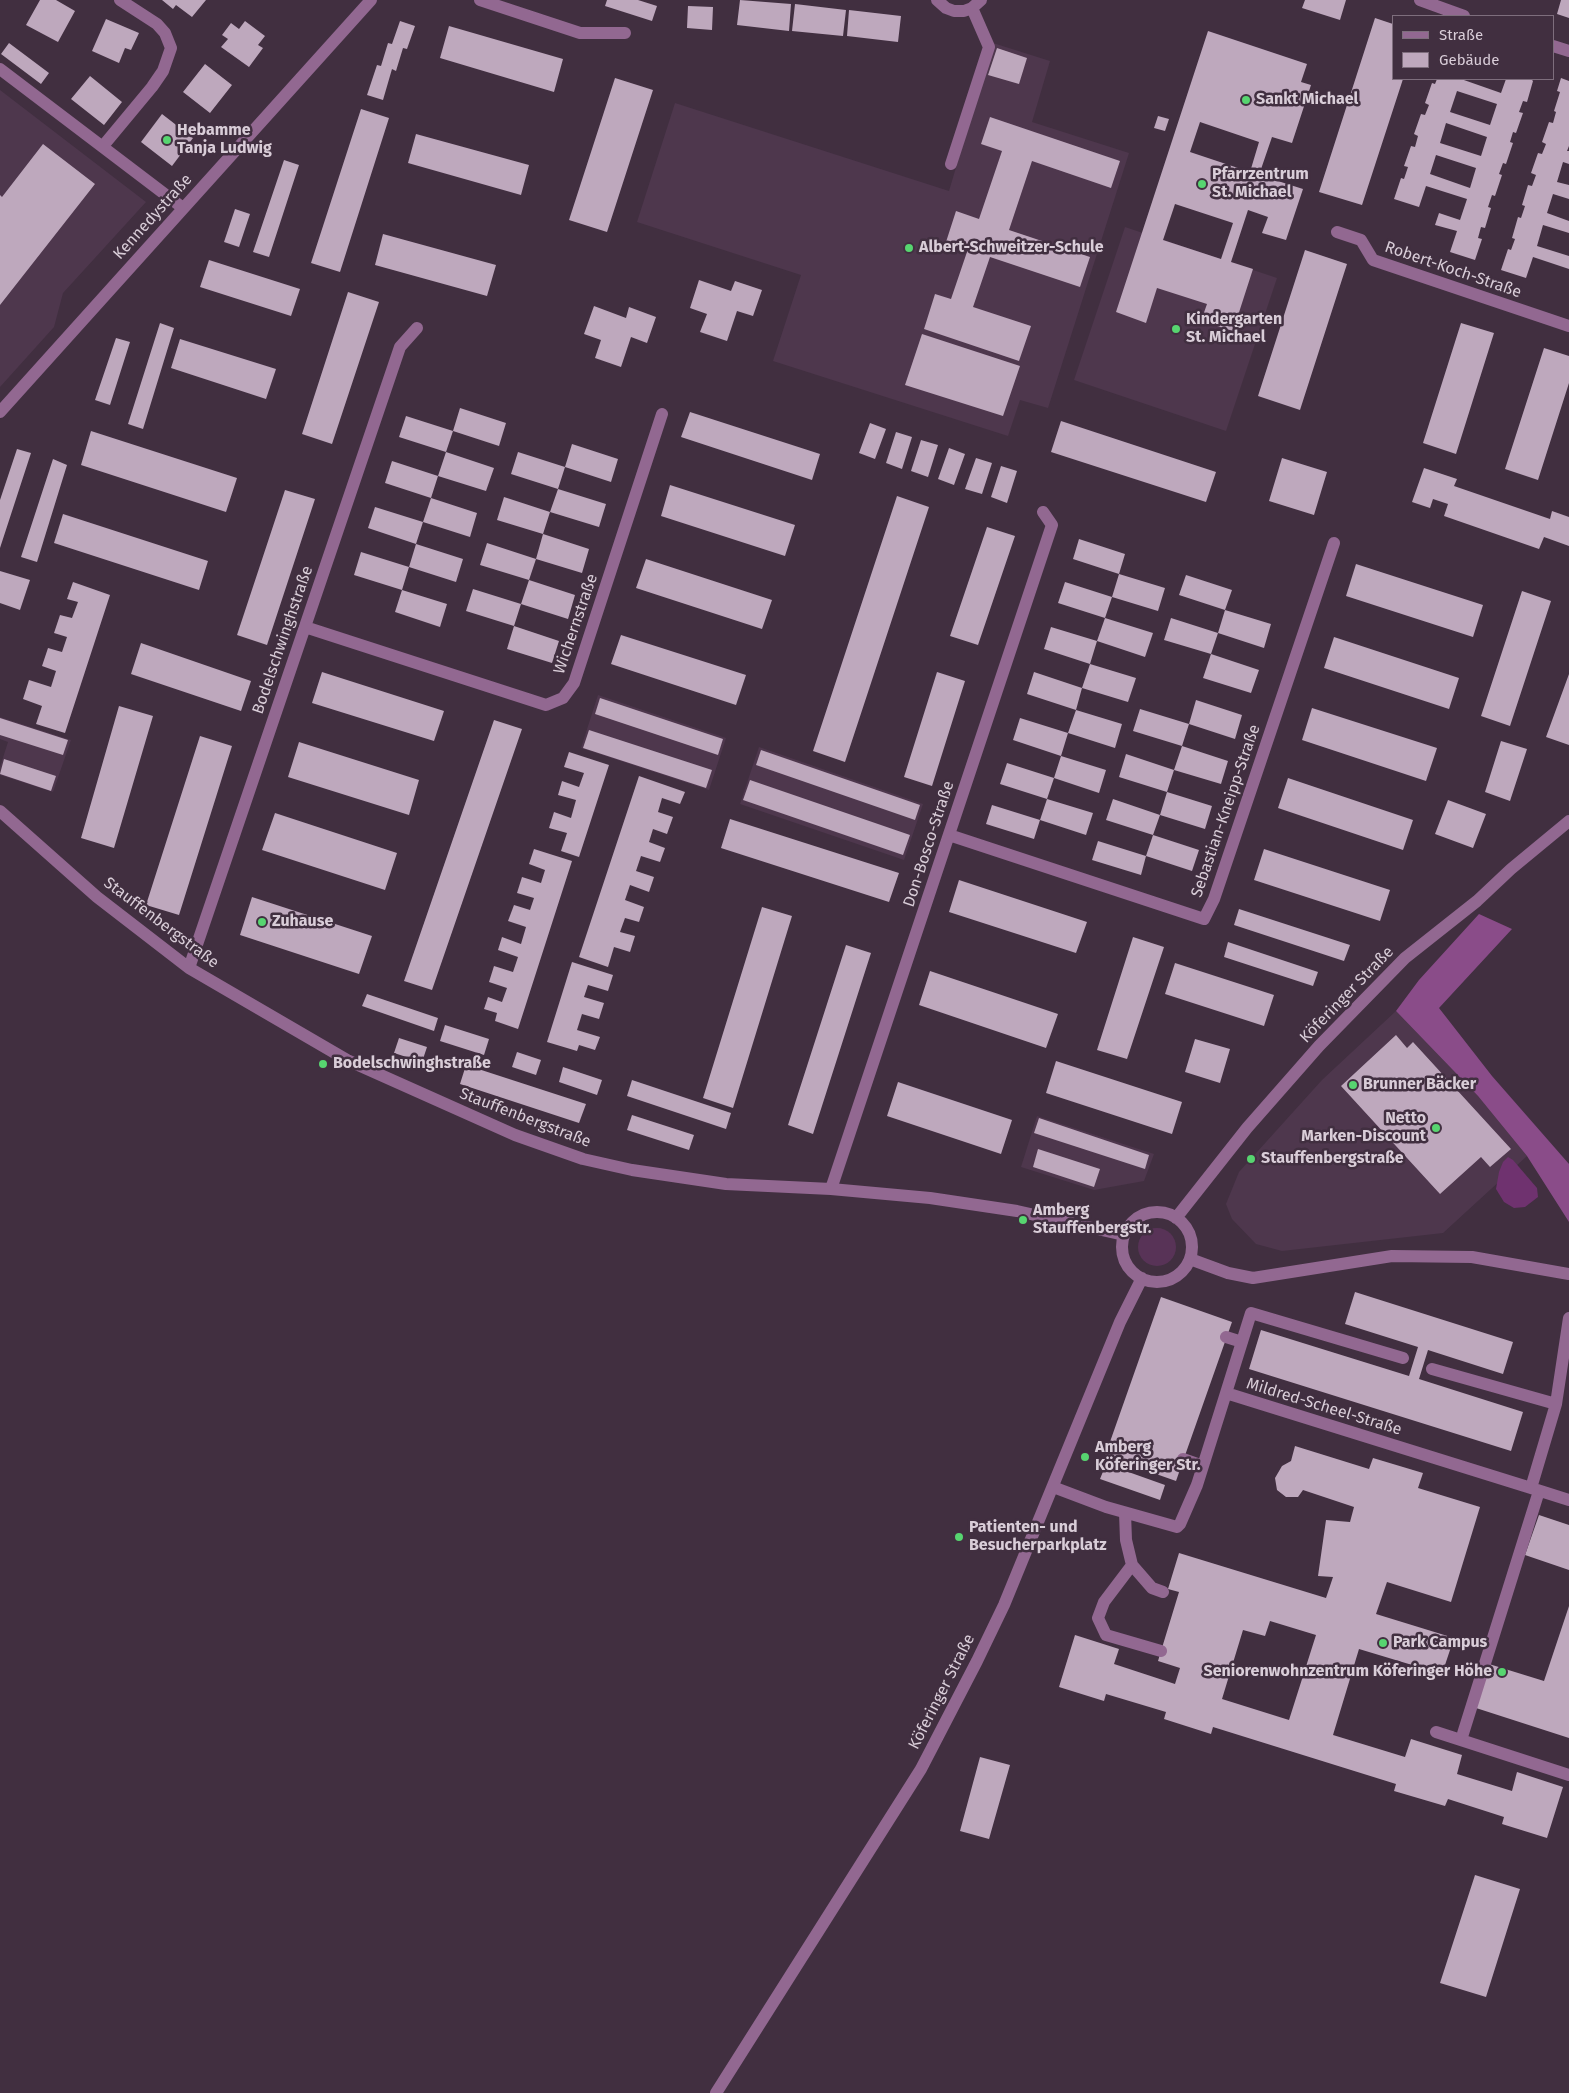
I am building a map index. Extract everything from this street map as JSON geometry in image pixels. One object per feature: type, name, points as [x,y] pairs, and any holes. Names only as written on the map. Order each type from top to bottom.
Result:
[{"type":"street","points":[[103,146],[152,87],[163,71],[171,48],[166,33],[157,24],[120,0]]},
{"type":"street","name":"Kennedystraße","points":[[0,412],[371,0]]},
{"type":"street","points":[[480,0],[580,33],[625,33]]},
{"type":"street","points":[[937,0],[946,8],[954,11],[964,11],[976,4],[989,47],[951,164]]},
{"type":"street","points":[[1420,0],[1461,15]]},
{"type":"street","points":[[1554,46],[1569,51]]},
{"type":"street","points":[[0,69],[183,208]]},
{"type":"street","name":"Robert-Koch-Straße","points":[[1337,232],[1361,240],[1373,260],[1569,326]]},
{"type":"street","name":"Bodelschwinghstraße","points":[[189,968],[400,347],[417,328]]},
{"type":"street","name":"Wichernstraße","points":[[305,627],[546,705],[562,698],[574,683],[662,414]]},
{"type":"street","name":"Don-Bosco-Straße","points":[[831,1189],[1052,525],[1043,512]]},
{"type":"street","name":"Sebastian-Kneipp-Straße","points":[[949,835],[1204,919],[1214,900],[1334,543]]},
{"type":"street","name":"Stauffenbergstraße","points":[[0,811],[97,896],[189,968],[347,1060],[515,1135],[583,1159],[632,1170],[726,1184],[831,1189],[930,1198],[1017,1211],[1124,1235]]},
{"type":"street","name":"Köferinger Straße","points":[[1176,1218],[1247,1128],[1319,1046],[1405,958],[1477,901],[1511,869],[1569,821]]},
{"type":"street","points":[[1156,1212],[1176,1218],[1185,1226],[1190,1236],[1192,1248],[1190,1259],[1184,1269],[1176,1276],[1165,1281],[1153,1282],[1134,1273],[1125,1260],[1122,1246],[1124,1235],[1129,1226],[1146,1214],[1156,1212]]},
{"type":"street","points":[[1190,1259],[1228,1273],[1253,1278],[1392,1256],[1472,1257],[1569,1274]]},
{"type":"street","name":"Köferinger Straße","points":[[716,2093],[921,1769],[978,1660],[1004,1605],[1120,1322],[1142,1278]]},
{"type":"street","points":[[1226,1393],[1252,1313],[1403,1358]]},
{"type":"street","points":[[1461,1740],[1535,1490],[1556,1404],[1569,1318]]},
{"type":"street","points":[[1226,1337],[1242,1342]]},
{"type":"street","points":[[1432,1369],[1556,1404]]},
{"type":"street","name":"Mildred-Scheel-Straße","points":[[1053,1487],[1125,1513],[1177,1527],[1197,1485],[1226,1393],[1569,1500]]},
{"type":"street","points":[[1183,1459],[1203,1466]]},
{"type":"street","points":[[1125,1513],[1126,1540],[1132,1564],[1152,1588],[1163,1592]]},
{"type":"street","points":[[1132,1564],[1104,1602],[1098,1618],[1106,1635],[1160,1651]]},
{"type":"street","points":[[1436,1732],[1569,1775]]},
{"type":"shaded area","name":"Albert-Schweitzer-Schule","points":[[993,43],[1050,61],[1032,122],[1129,153],[1048,408],[1020,400],[1008,436],[773,361],[801,275],[637,222],[675,103],[949,191]]},
{"type":"shaded area","points":[[0,90],[146,202],[63,293],[54,327],[0,387]]},
{"type":"shaded area","name":"Kindergarten St. Michael","points":[[1125,227],[1277,278],[1226,431],[1074,380]]},
{"type":"shaded area","points":[[598,695],[726,738],[709,790],[581,748]]},
{"type":"shaded area","points":[[0,717],[71,740],[53,792],[0,775],[0,767],[8,742],[0,739]]},
{"type":"shaded area","points":[[759,747],[923,804],[904,860],[740,804]]},
{"type":"shaded area","points":[[1479,914],[1512,929],[1439,1008],[1492,1076],[1569,1164],[1569,1222],[1527,1156],[1478,1096],[1396,1011],[1419,980]]},
{"type":"shaded area","points":[[1396,1011],[1478,1096],[1527,1156],[1443,1233],[1282,1251],[1256,1244],[1232,1219],[1226,1204],[1239,1172],[1322,1080]]},
{"type":"shaded area","points":[[1037,1116],[1154,1154],[1144,1181],[1094,1190],[1021,1167]]},
{"type":"shaded area","points":[[1508,1157],[1513,1160],[1537,1188],[1538,1197],[1525,1207],[1514,1208],[1504,1202],[1496,1189],[1499,1172],[1503,1162]]},
{"type":"shaded area","points":[[1157,1228],[1170,1234],[1176,1247],[1170,1260],[1157,1266],[1144,1260],[1138,1247],[1144,1234]]},
{"type":"building","points":[[40,0],[56,0],[75,11],[58,42],[26,25]]},
{"type":"building","points":[[162,0],[206,0],[192,17],[176,5],[173,9]]},
{"type":"building","points":[[607,0],[638,0],[657,6],[652,21],[605,6]]},
{"type":"building","points":[[740,0],[791,4],[789,31],[737,25]]},
{"type":"building","points":[[1305,0],[1346,0],[1340,20],[1302,8]]},
{"type":"building","points":[[1561,0],[1569,0],[1569,18],[1557,14]]},
{"type":"building","points":[[795,4],[846,10],[843,36],[792,31]]},
{"type":"building","points":[[688,6],[713,7],[712,30],[687,28]]},
{"type":"building","points":[[849,10],[901,16],[898,42],[847,36]]},
{"type":"building","points":[[1375,18],[1392,24],[1392,80],[1403,80],[1362,205],[1319,192]]},
{"type":"building","points":[[106,19],[139,33],[131,50],[125,48],[119,63],[92,51]]},
{"type":"building","points":[[245,21],[265,36],[258,45],[263,48],[249,67],[221,47],[228,39],[222,35],[231,23],[239,29]]},
{"type":"building","points":[[400,21],[415,26],[407,49],[403,48],[396,71],[392,69],[383,100],[367,95],[377,65],[381,66],[388,43],[392,44]]},
{"type":"building","points":[[449,26],[563,59],[554,92],[440,58]]},
{"type":"building","points":[[1208,31],[1307,64],[1301,82],[1311,85],[1292,143],[1272,137],[1259,175],[1303,189],[1286,240],[1262,233],[1268,217],[1248,210],[1231,262],[1253,269],[1233,331],[1201,321],[1207,304],[1157,288],[1146,323],[1116,312]],"holes":[[[1200,122],[1259,142],[1250,172],[1190,152]],[[1175,204],[1233,223],[1221,259],[1163,240]]]},
{"type":"building","points":[[9,43],[49,73],[41,84],[1,54]]},
{"type":"building","points":[[997,48],[1027,58],[1019,84],[988,75]]},
{"type":"building","points":[[205,64],[232,85],[210,113],[183,92]]},
{"type":"building","points":[[90,76],[122,102],[104,125],[71,99]]},
{"type":"building","points":[[615,78],[653,90],[607,232],[569,220]]},
{"type":"building","points":[[1561,78],[1569,81],[1569,146],[1567,151],[1569,151],[1569,164],[1563,162],[1557,182],[1569,185],[1569,199],[1553,194],[1547,213],[1569,221],[1569,233],[1543,225],[1537,246],[1569,256],[1569,269],[1533,257],[1526,278],[1501,270],[1508,249],[1511,250],[1515,239],[1512,238],[1518,217],[1521,218],[1525,206],[1522,205],[1528,185],[1532,186],[1536,175],[1531,173],[1538,153],[1542,154],[1546,144],[1542,142],[1549,122],[1553,123],[1556,112],[1554,111],[1560,92],[1557,91]]},
{"type":"building","points":[[1437,80],[1464,80],[1501,93],[1506,80],[1533,81],[1527,102],[1523,101],[1519,112],[1523,113],[1516,133],[1513,132],[1510,142],[1513,143],[1506,164],[1503,163],[1499,174],[1502,175],[1495,196],[1492,195],[1488,207],[1491,208],[1485,228],[1481,227],[1478,238],[1482,239],[1475,260],[1450,252],[1457,231],[1435,225],[1439,213],[1460,220],[1467,199],[1426,186],[1419,207],[1394,199],[1401,178],[1404,179],[1408,167],[1404,166],[1411,146],[1415,147],[1418,136],[1414,134],[1421,114],[1425,115],[1429,105],[1425,103],[1432,83],[1435,84]],"holes":[[[1457,91],[1497,104],[1490,125],[1450,112]],[[1446,123],[1487,137],[1481,156],[1440,143]],[[1436,155],[1476,168],[1470,188],[1430,174]]]},
{"type":"building","points":[[361,109],[389,118],[340,272],[311,263]]},
{"type":"building","name":"Hebamme Tanja Ludwig","points":[[162,114],[193,138],[172,166],[141,142]]},
{"type":"building","points":[[1158,116],[1169,119],[1165,131],[1154,128]]},
{"type":"building","points":[[990,117],[1120,161],[1111,188],[1032,161],[1009,230],[1090,257],[1080,287],[990,257],[973,307],[1031,326],[1019,361],[924,329],[935,294],[951,299],[968,249],[946,242],[956,211],[979,219],[1002,151],[981,144]]},
{"type":"building","points":[[416,134],[529,165],[521,195],[408,163]]},
{"type":"building","points":[[43,144],[95,184],[0,305],[0,195],[2,197]]},
{"type":"building","points":[[284,160],[299,165],[269,257],[253,252]]},
{"type":"building","points":[[235,209],[250,214],[239,247],[224,242]]},
{"type":"building","points":[[383,234],[496,265],[487,296],[375,265]]},
{"type":"building","points":[[1305,250],[1347,264],[1300,410],[1258,396]]},
{"type":"building","points":[[209,260],[300,289],[291,316],[200,287]]},
{"type":"building","points":[[699,280],[731,291],[735,281],[762,290],[753,316],[737,311],[727,341],[700,332],[707,314],[690,308]]},
{"type":"building","points":[[348,292],[379,302],[332,444],[302,434]]},
{"type":"building","points":[[594,306],[626,318],[629,307],[656,317],[647,343],[631,337],[621,367],[595,358],[601,340],[584,334]]},
{"type":"building","points":[[160,323],[174,328],[143,429],[128,424]]},
{"type":"building","points":[[1461,323],[1494,333],[1456,454],[1423,443]]},
{"type":"building","points":[[922,334],[1020,366],[1003,416],[905,385]]},
{"type":"building","points":[[116,338],[130,342],[110,405],[95,400]]},
{"type":"building","points":[[180,339],[276,369],[266,399],[171,368]]},
{"type":"building","points":[[1544,348],[1569,356],[1569,383],[1538,480],[1505,469]]},
{"type":"building","points":[[460,408],[506,423],[499,446],[453,431]]},
{"type":"building","points":[[690,412],[820,454],[812,480],[681,437]]},
{"type":"building","points":[[406,416],[453,431],[446,452],[399,437]]},
{"type":"building","points":[[1061,421],[1216,472],[1206,502],[1051,452]]},
{"type":"building","points":[[870,423],[886,429],[875,459],[859,453]]},
{"type":"building","points":[[91,431],[237,478],[226,512],[81,465]]},
{"type":"building","points":[[896,432],[912,437],[902,469],[886,463]]},
{"type":"building","points":[[921,440],[938,445],[928,477],[911,471]]},
{"type":"building","points":[[572,444],[618,459],[611,482],[565,467]]},
{"type":"building","points":[[949,448],[965,454],[954,485],[938,479]]},
{"type":"building","points":[[17,449],[31,453],[0,548],[0,500]]},
{"type":"building","points":[[446,452],[494,468],[486,491],[438,476]]},
{"type":"building","points":[[518,452],[565,467],[558,489],[511,474]]},
{"type":"building","points":[[976,458],[992,463],[982,494],[965,489]]},
{"type":"building","points":[[1282,458],[1327,472],[1314,515],[1269,501]]},
{"type":"building","points":[[53,459],[67,465],[37,562],[21,557]]},
{"type":"building","points":[[392,461],[438,476],[431,498],[385,483]]},
{"type":"building","points":[[1001,466],[1017,471],[1007,503],[991,497]]},
{"type":"building","points":[[1424,468],[1457,479],[1454,486],[1550,519],[1552,511],[1569,517],[1569,546],[1544,537],[1539,549],[1444,516],[1448,504],[1433,499],[1430,508],[1412,502]]},
{"type":"building","points":[[670,485],[795,525],[785,556],[661,516]]},
{"type":"building","points":[[558,489],[606,504],[599,527],[550,512]]},
{"type":"building","points":[[285,490],[315,499],[267,645],[237,635]]},
{"type":"building","points":[[897,496],[929,507],[845,762],[813,751]]},
{"type":"building","points":[[504,497],[550,512],[543,534],[497,520]]},
{"type":"building","points":[[431,498],[477,513],[470,537],[423,522]]},
{"type":"building","points":[[375,507],[423,522],[416,544],[368,528]]},
{"type":"building","points":[[63,514],[208,561],[199,590],[54,543]]},
{"type":"building","points":[[987,527],[1015,536],[978,645],[950,636]]},
{"type":"building","points":[[543,534],[589,549],[582,573],[536,559]]},
{"type":"building","points":[[1079,539],[1125,554],[1119,574],[1073,559]]},
{"type":"building","points":[[487,543],[536,559],[529,580],[480,565]]},
{"type":"building","points":[[416,544],[463,559],[456,582],[409,567]]},
{"type":"building","points":[[361,552],[409,567],[402,590],[354,575]]},
{"type":"building","points":[[646,559],[772,600],[762,629],[636,588]]},
{"type":"building","points":[[1356,564],[1483,605],[1473,637],[1346,596]]},
{"type":"building","points":[[0,571],[30,580],[20,610],[0,603]]},
{"type":"building","points":[[1119,574],[1165,588],[1158,611],[1112,597]]},
{"type":"building","points":[[1186,575],[1232,590],[1225,610],[1179,595]]},
{"type":"building","points":[[529,580],[575,595],[568,619],[521,604]]},
{"type":"building","points":[[73,582],[110,595],[65,733],[36,724],[42,706],[23,699],[29,680],[51,687],[56,671],[42,666],[48,648],[62,652],[67,637],[54,633],[60,615],[72,618],[78,602],[67,599]]},
{"type":"building","points":[[1065,582],[1112,597],[1105,618],[1058,603]]},
{"type":"building","points":[[473,589],[521,604],[514,626],[466,611]]},
{"type":"building","points":[[402,590],[447,604],[440,627],[395,612]]},
{"type":"building","points":[[1522,591],[1551,601],[1510,726],[1481,716]]},
{"type":"building","points":[[1225,610],[1271,624],[1264,648],[1218,633]]},
{"type":"building","points":[[1105,618],[1153,633],[1145,657],[1097,641]]},
{"type":"building","points":[[1171,618],[1218,633],[1211,654],[1164,640]]},
{"type":"building","points":[[514,626],[559,641],[552,663],[507,649]]},
{"type":"building","points":[[1051,627],[1097,641],[1090,664],[1044,649]]},
{"type":"building","points":[[621,635],[746,675],[736,705],[611,664]]},
{"type":"building","points":[[1334,637],[1459,678],[1449,709],[1324,668]]},
{"type":"building","points":[[141,643],[251,681],[241,711],[131,674]]},
{"type":"building","points":[[1211,654],[1259,670],[1251,693],[1203,678]]},
{"type":"building","points":[[1090,664],[1136,678],[1128,702],[1082,688]]},
{"type":"building","points":[[322,672],[444,711],[434,741],[312,703]]},
{"type":"building","points":[[937,672],[965,681],[932,786],[904,777]]},
{"type":"building","points":[[1034,672],[1082,688],[1076,710],[1027,694]]},
{"type":"building","points":[[1569,674],[1569,745],[1546,737]]},
{"type":"building","points":[[600,698],[723,739],[718,755],[595,714]]},
{"type":"building","points":[[1196,700],[1242,715],[1235,739],[1189,724]]},
{"type":"building","points":[[119,706],[153,716],[114,848],[81,838]]},
{"type":"building","points":[[1312,708],[1437,748],[1426,781],[1302,740]]},
{"type":"building","points":[[1140,709],[1189,724],[1182,746],[1133,731]]},
{"type":"building","points":[[1076,710],[1122,724],[1115,748],[1068,733]]},
{"type":"building","points":[[0,718],[68,740],[63,755],[0,735]]},
{"type":"building","points":[[1020,718],[1068,733],[1061,756],[1013,740]]},
{"type":"building","points":[[494,720],[522,729],[432,990],[404,981]]},
{"type":"building","points":[[589,730],[712,770],[706,788],[583,748]]},
{"type":"building","points":[[200,736],[232,746],[179,915],[146,905]]},
{"type":"building","points":[[1501,741],[1527,749],[1510,801],[1485,792]]},
{"type":"building","points":[[299,742],[419,780],[409,815],[288,777]]},
{"type":"building","points":[[1182,746],[1228,761],[1221,784],[1174,770]]},
{"type":"building","points":[[761,750],[920,805],[915,820],[756,765]]},
{"type":"building","points":[[569,752],[609,765],[579,857],[561,851],[567,833],[549,828],[554,812],[571,818],[576,800],[558,795],[562,781],[579,787],[584,773],[564,767]]},
{"type":"building","points":[[1126,754],[1174,770],[1167,792],[1119,777]]},
{"type":"building","points":[[1061,756],[1106,770],[1099,793],[1054,778]]},
{"type":"building","points":[[4,759],[56,776],[51,791],[0,774]]},
{"type":"building","points":[[1007,763],[1054,778],[1047,799],[1000,784]]},
{"type":"building","points":[[639,776],[685,792],[680,804],[662,798],[658,812],[673,817],[667,834],[653,829],[649,842],[665,848],[660,862],[641,856],[636,871],[654,877],[649,892],[630,885],[625,900],[644,907],[639,922],[625,918],[620,932],[635,936],[630,952],[614,947],[608,967],[579,957]]},
{"type":"building","points":[[1288,778],[1413,820],[1403,850],[1278,808]]},
{"type":"building","points":[[750,780],[910,835],[903,855],[743,800]]},
{"type":"building","points":[[1167,792],[1212,806],[1205,829],[1160,815]]},
{"type":"building","points":[[1047,799],[1093,813],[1086,835],[1040,820]]},
{"type":"building","points":[[1113,799],[1160,815],[1153,835],[1106,820]]},
{"type":"building","points":[[1448,800],[1486,814],[1473,848],[1435,834]]},
{"type":"building","points":[[992,805],[1040,820],[1034,839],[986,824]]},
{"type":"building","points":[[275,813],[397,853],[385,890],[262,850]]},
{"type":"building","points":[[730,819],[899,873],[889,902],[721,848]]},
{"type":"building","points":[[1153,835],[1199,850],[1192,871],[1146,856]]},
{"type":"building","points":[[1098,841],[1146,856],[1141,875],[1092,860]]},
{"type":"building","points":[[534,849],[572,861],[518,1029],[495,1021],[497,1013],[484,1009],[488,997],[502,1002],[507,988],[489,982],[494,966],[513,972],[518,957],[498,950],[502,937],[521,944],[526,927],[508,921],[514,905],[530,910],[534,898],[517,893],[522,877],[541,883],[545,870],[529,864]]},
{"type":"building","points":[[1264,849],[1390,890],[1380,921],[1254,880]]},
{"type":"building","points":[[959,880],[1087,922],[1076,953],[949,912]]},
{"type":"building","points":[[252,897],[372,936],[359,974],[240,935]]},
{"type":"building","points":[[762,907],[792,916],[733,1108],[703,1098]]},
{"type":"building","points":[[1239,909],[1350,945],[1344,961],[1234,925]]},
{"type":"building","points":[[1133,937],[1164,947],[1127,1059],[1097,1050]]},
{"type":"building","points":[[1228,942],[1318,972],[1313,986],[1224,957]]},
{"type":"building","points":[[846,945],[871,953],[813,1134],[788,1125]]},
{"type":"building","points":[[572,962],[613,975],[608,991],[588,985],[584,997],[604,1003],[599,1019],[582,1014],[577,1030],[600,1037],[595,1050],[579,1045],[577,1051],[547,1042]]},
{"type":"building","points":[[1175,963],[1274,995],[1264,1026],[1165,994]]},
{"type":"building","points":[[930,971],[1058,1014],[1046,1048],[919,1005]]},
{"type":"building","points":[[367,994],[438,1018],[434,1031],[362,1006]]},
{"type":"building","points":[[445,1025],[489,1039],[484,1055],[440,1041]]},
{"type":"building","name":"Netto Marken-Discount","points":[[1396,1035],[1407,1048],[1413,1042],[1511,1149],[1490,1167],[1481,1157],[1440,1194],[1341,1086]]},
{"type":"building","points":[[399,1038],[427,1047],[422,1062],[394,1053]]},
{"type":"building","points":[[1195,1039],[1230,1049],[1220,1083],[1185,1072]]},
{"type":"building","points":[[517,1052],[541,1060],[536,1075],[512,1067]]},
{"type":"building","points":[[1056,1061],[1182,1102],[1172,1134],[1046,1093]]},
{"type":"building","points":[[466,1065],[586,1104],[579,1123],[460,1084]]},
{"type":"building","points":[[563,1067],[602,1080],[597,1095],[559,1082]]},
{"type":"building","points":[[632,1080],[731,1113],[726,1129],[627,1096]]},
{"type":"building","points":[[898,1082],[1012,1120],[1001,1154],[887,1116]]},
{"type":"building","points":[[632,1115],[694,1135],[689,1150],[627,1130]]},
{"type":"building","points":[[1039,1118],[1149,1155],[1145,1169],[1034,1133]]},
{"type":"building","points":[[1038,1149],[1100,1169],[1094,1187],[1033,1167]]},
{"type":"building","points":[[1355,1292],[1513,1342],[1503,1374],[1428,1350],[1419,1379],[1523,1412],[1511,1451],[1249,1369],[1261,1330],[1409,1376],[1418,1347],[1345,1324]]},
{"type":"building","points":[[1161,1297],[1232,1322],[1176,1481],[1105,1456]]},
{"type":"building","name":"Park Campus","points":[[1295,1446],[1369,1469],[1373,1458],[1423,1473],[1418,1488],[1480,1507],[1451,1602],[1387,1582],[1376,1614],[1454,1638],[1442,1674],[1359,1649],[1333,1735],[1405,1757],[1411,1739],[1462,1755],[1457,1774],[1512,1791],[1517,1772],[1563,1787],[1547,1838],[1502,1824],[1504,1817],[1448,1799],[1445,1806],[1394,1791],[1396,1784],[1213,1727],[1211,1734],[1164,1719],[1166,1712],[1106,1694],[1104,1701],[1059,1687],[1075,1635],[1119,1649],[1114,1664],[1175,1684],[1180,1668],[1158,1661],[1179,1592],[1168,1589],[1179,1553],[1326,1598],[1333,1577],[1318,1576],[1326,1520],[1350,1522],[1354,1507],[1303,1490],[1298,1497],[1286,1497],[1277,1490],[1275,1478],[1282,1466],[1291,1461]],"holes":[[[1270,1621],[1316,1635],[1289,1720],[1222,1699],[1243,1630],[1265,1636]]]},
{"type":"building","points":[[1106,1464],[1165,1485],[1160,1500],[1100,1479]]},
{"type":"building","points":[[1539,1515],[1569,1525],[1569,1570],[1525,1555]]},
{"type":"building","name":"Seniorenwohnzentrum Köferinger Höhe","points":[[1569,1606],[1569,1738],[1476,1708],[1489,1664],[1544,1681]]},
{"type":"building","points":[[980,1757],[1010,1765],[989,1839],[960,1831]]},
{"type":"building","points":[[1475,1875],[1520,1889],[1486,1997],[1440,1983]]},
{"type":"place","name":"Sankt Michael","points":[[1246,100]]},
{"type":"place","name":"Hebamme Tanja Ludwig","points":[[167,140]]},
{"type":"place","name":"Pfarrzentrum St. Michael","points":[[1202,184]]},
{"type":"place","name":"Albert-Schweitzer-Schule","points":[[909,248]]},
{"type":"place","name":"Kindergarten St. Michael","points":[[1176,329]]},
{"type":"place","name":"Zuhause","points":[[262,922]]},
{"type":"place","name":"Bodelschwinghstraße","points":[[323,1064]]},
{"type":"place","name":"Brunner Bäcker","points":[[1353,1085]]},
{"type":"place","name":"Netto Marken-Discount","points":[[1436,1128]]},
{"type":"place","name":"Stauffenbergstraße","points":[[1251,1159]]},
{"type":"place","name":"Amberg Stauffenbergstr.","points":[[1023,1220]]},
{"type":"place","name":"Amberg Köferinger Str.","points":[[1085,1457]]},
{"type":"place","name":"Patienten- und Besucherparkplatz","points":[[959,1537]]},
{"type":"place","name":"Park Campus","points":[[1383,1643]]},
{"type":"place","name":"Seniorenwohnzentrum Köferinger Höhe","points":[[1502,1672]]}]
